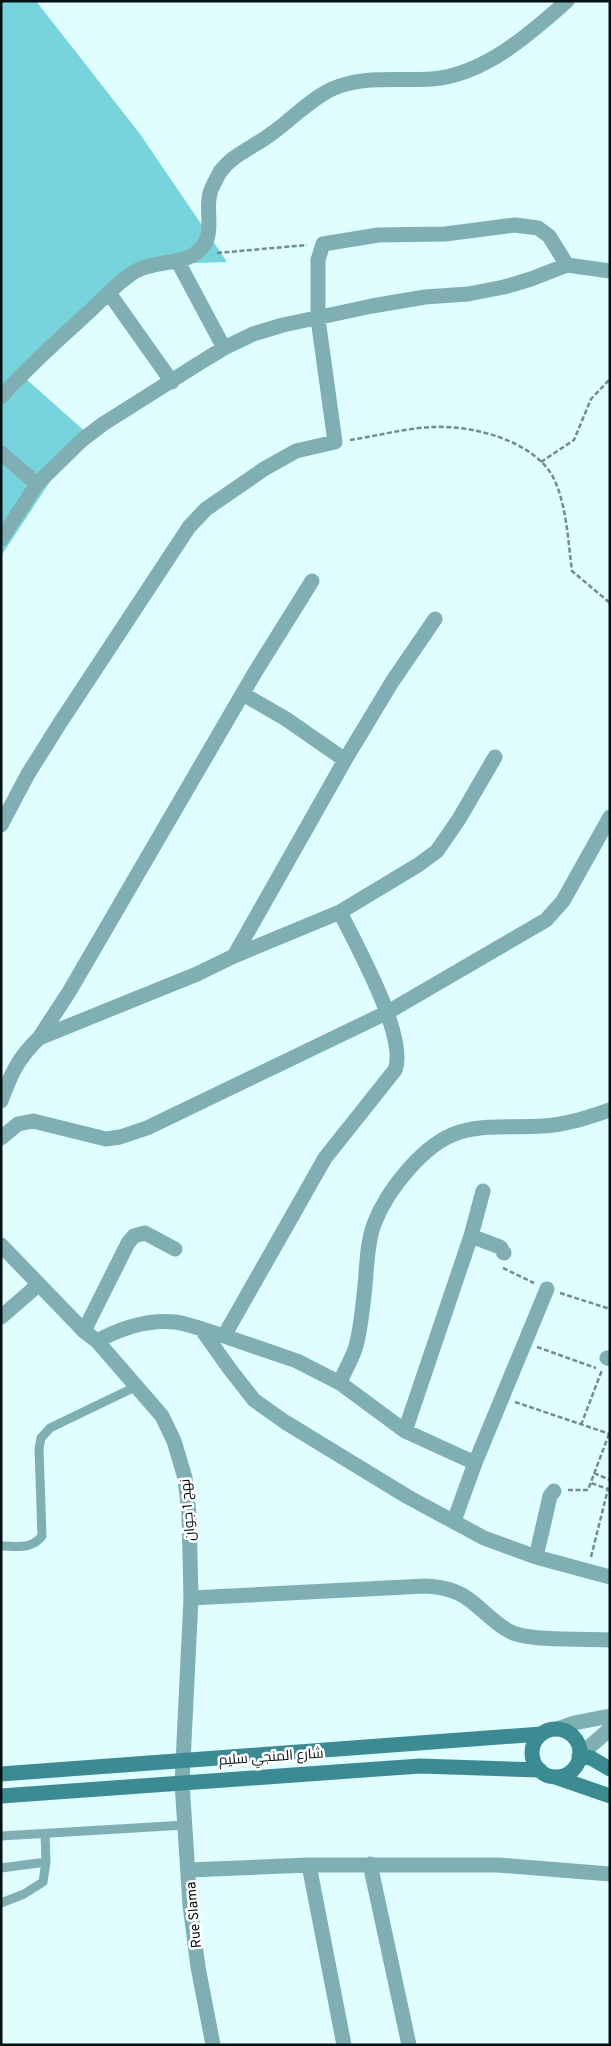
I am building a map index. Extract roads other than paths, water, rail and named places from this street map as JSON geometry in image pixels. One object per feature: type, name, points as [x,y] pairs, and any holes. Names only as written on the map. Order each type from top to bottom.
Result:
[{"type":"main road","points":[[546,1774],[560,1776],[573,1769],[580,1754],[578,1745],[570,1734],[557,1729],[546,1731],[535,1742],[532,1752],[534,1762],[546,1774],[610,1796]]},
{"type":"main road","name":"شارع المنجي سليم","points":[[1,1774],[541,1734]]},
{"type":"main road","points":[[580,1754],[610,1768]]},
{"type":"main road","name":"شارع المنجي سليم","points":[[1,1796],[420,1766],[546,1774]]},
{"type":"street","points":[[1,397],[21,374],[129,275],[147,265],[177,260],[194,254],[204,244],[209,234],[210,192],[220,172],[234,158],[269,136],[319,96],[332,89],[365,80],[434,79],[474,67],[503,52],[567,1]]},
{"type":"street","points":[[1,825],[28,774],[60,723],[189,527],[206,509],[264,469],[296,451],[334,442],[318,319],[318,260],[322,244],[378,235],[445,234],[515,224],[538,228],[549,236],[567,265]]},
{"type":"street","points":[[177,260],[224,348]]},
{"type":"street","points":[[1,539],[38,484],[82,440],[103,424],[224,348],[253,334],[283,325],[372,306],[425,297],[468,294],[504,287],[567,265],[610,271]]},
{"type":"street","points":[[109,293],[172,382]]},
{"type":"street","points":[[1,453],[38,484]]},
{"type":"street","points":[[1,1101],[12,1071],[25,1051],[39,1038],[68,992],[243,694],[312,582]]},
{"type":"street","points":[[234,956],[345,760],[392,682],[435,619]]},
{"type":"street","points":[[243,694],[286,719],[345,760]]},
{"type":"street","points":[[39,1038],[197,974],[234,956],[340,912],[418,865],[437,850],[459,819],[495,757]]},
{"type":"street","points":[[1,1138],[18,1124],[33,1121],[106,1139],[120,1137],[147,1128],[388,1012],[546,920],[563,901],[610,817]]},
{"type":"street","points":[[224,1336],[325,1158],[395,1070],[398,1058],[388,1012],[340,912]]},
{"type":"street","points":[[340,1383],[355,1350],[364,1297],[367,1259],[374,1224],[387,1200],[413,1164],[443,1138],[462,1131],[483,1128],[545,1126],[581,1120],[610,1110]]},
{"type":"street","points":[[405,1431],[471,1236],[483,1191]]},
{"type":"street","points":[[84,1332],[128,1243],[134,1236],[145,1233],[175,1249]]},
{"type":"street","points":[[471,1236],[500,1247],[504,1253]]},
{"type":"street","name":"نهج 1 جوان","points":[[1,1245],[84,1332],[97,1341],[162,1416],[174,1441],[185,1478],[189,1514],[190,1598],[182,1783]]},
{"type":"street","points":[[1,1317],[38,1284]]},
{"type":"street","points":[[454,1521],[475,1463],[548,1289]]},
{"type":"street","points":[[97,1341],[114,1332],[147,1322],[176,1322],[224,1336],[297,1361],[340,1383],[405,1431],[475,1463]]},
{"type":"street","points":[[202,1330],[254,1400],[285,1422],[408,1497],[484,1538],[536,1557],[610,1577]]},
{"type":"street","points":[[536,1557],[550,1496],[554,1491]]},
{"type":"street","points":[[190,1598],[425,1586],[444,1588],[462,1595],[497,1624],[513,1633],[532,1637],[610,1640]]},
{"type":"street","points":[[557,1729],[574,1723],[610,1716]]},
{"type":"street","points":[[580,1754],[610,1729]]},
{"type":"street","name":"Rue Slama","points":[[182,1783],[190,1905],[198,1967],[213,2045]]},
{"type":"street","points":[[189,1870],[370,1864],[498,1865],[610,1874]]},
{"type":"street","points":[[370,1864],[409,2045]]},
{"type":"street","points":[[309,1865],[344,2045]]},
{"type":"lane","points":[[1,1546],[27,1547],[36,1543],[42,1536],[39,1449],[41,1438],[50,1428],[135,1387]]},
{"type":"lane","points":[[1,1836],[185,1825]]},
{"type":"lane","points":[[1,1903],[24,1894],[43,1882],[46,1862],[45,1834]]},
{"type":"lane","points":[[1,1868],[46,1862]]}]
